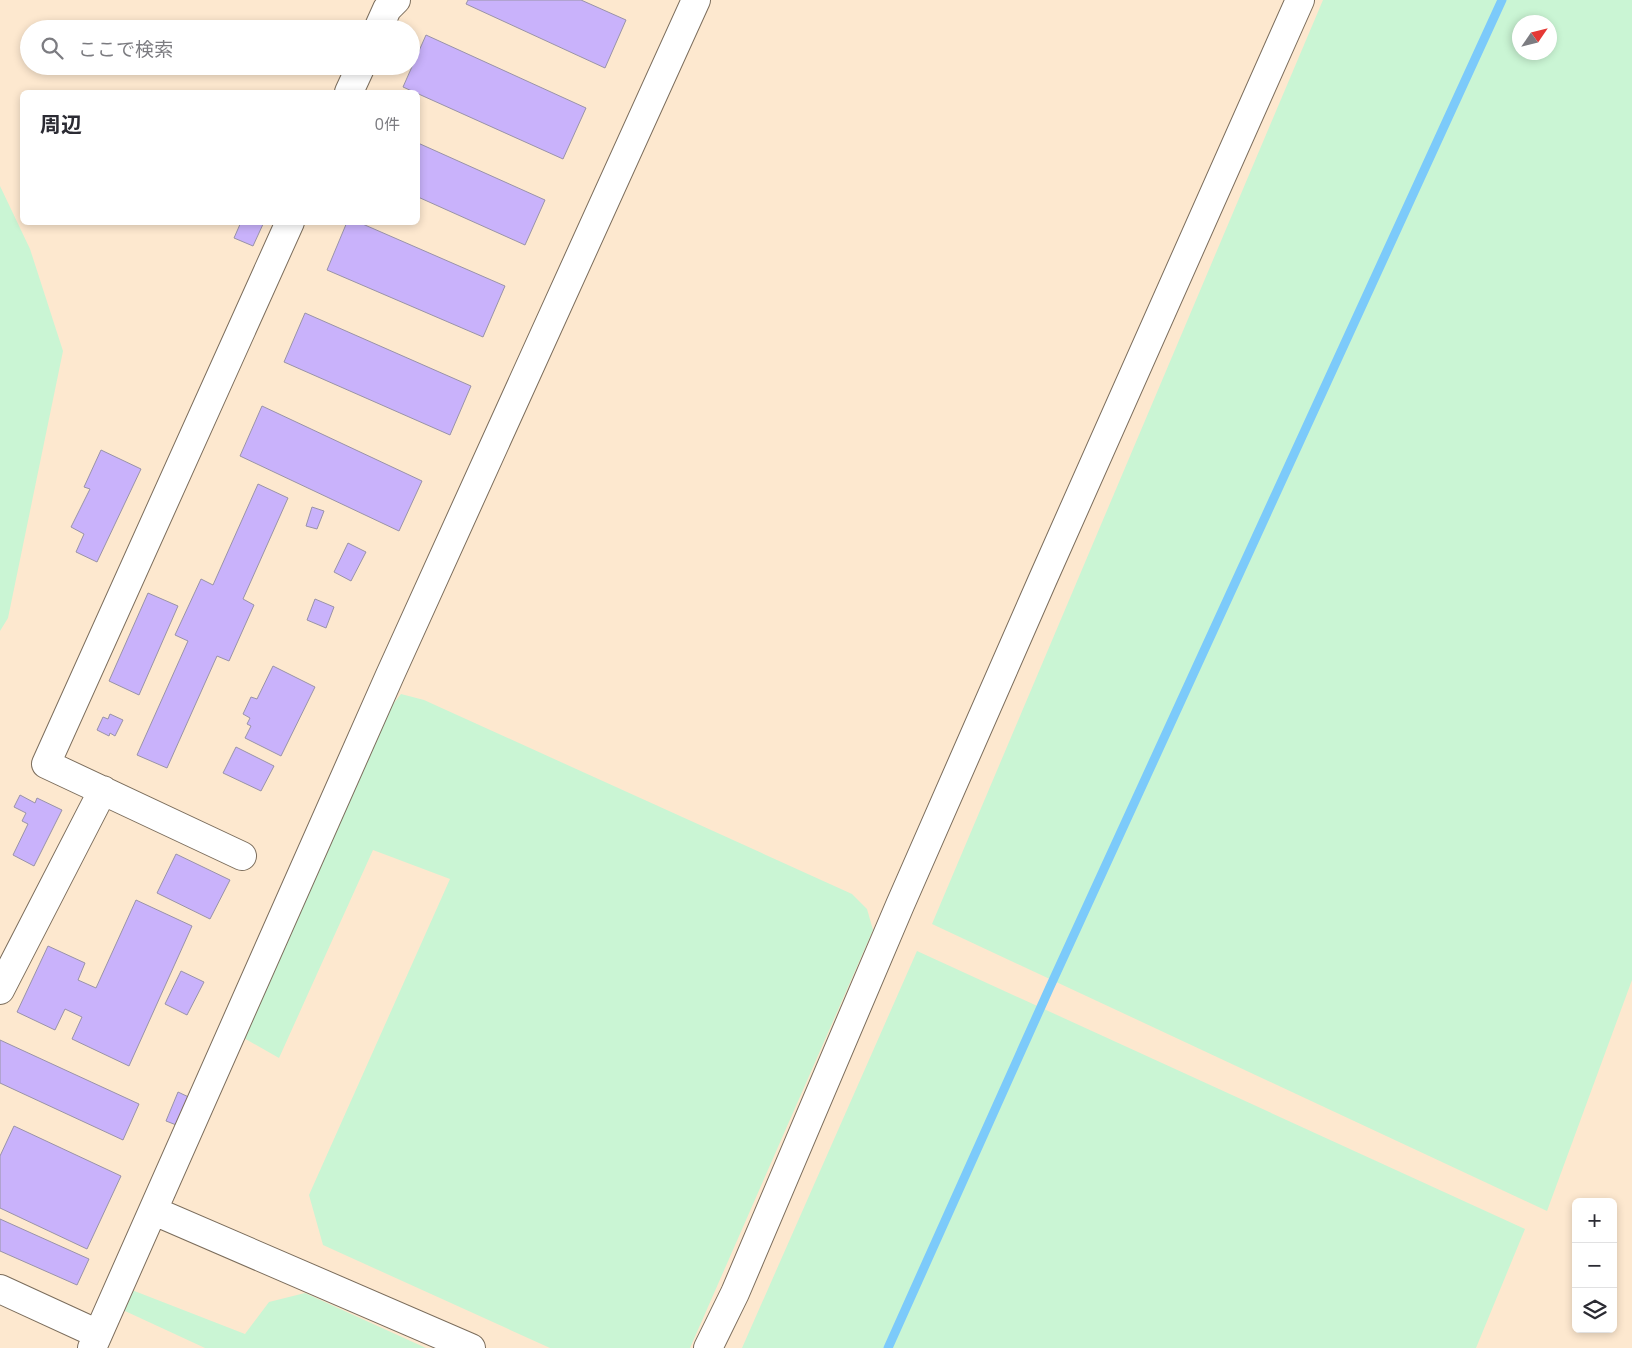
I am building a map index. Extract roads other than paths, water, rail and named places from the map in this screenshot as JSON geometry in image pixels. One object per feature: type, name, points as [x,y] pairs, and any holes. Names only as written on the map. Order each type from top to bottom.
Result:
[{"type":"lane","points":[[382,20],[387,9],[396,0]]},
{"type":"lane","points":[[0,1289],[95,1341],[390,676],[696,0]]},
{"type":"lane","points":[[708,1348],[735,1293],[904,896],[1038,590],[1300,0]]},
{"type":"lane","points":[[350,90],[357,75]]},
{"type":"lane","points":[[242,856],[46,764],[289,225]]},
{"type":"lane","points":[[0,990],[102,790]]},
{"type":"lane","points":[[154,1211],[471,1348]]},
{"type":"waterway","points":[[888,1348],[1049,989],[1502,0]]}]
